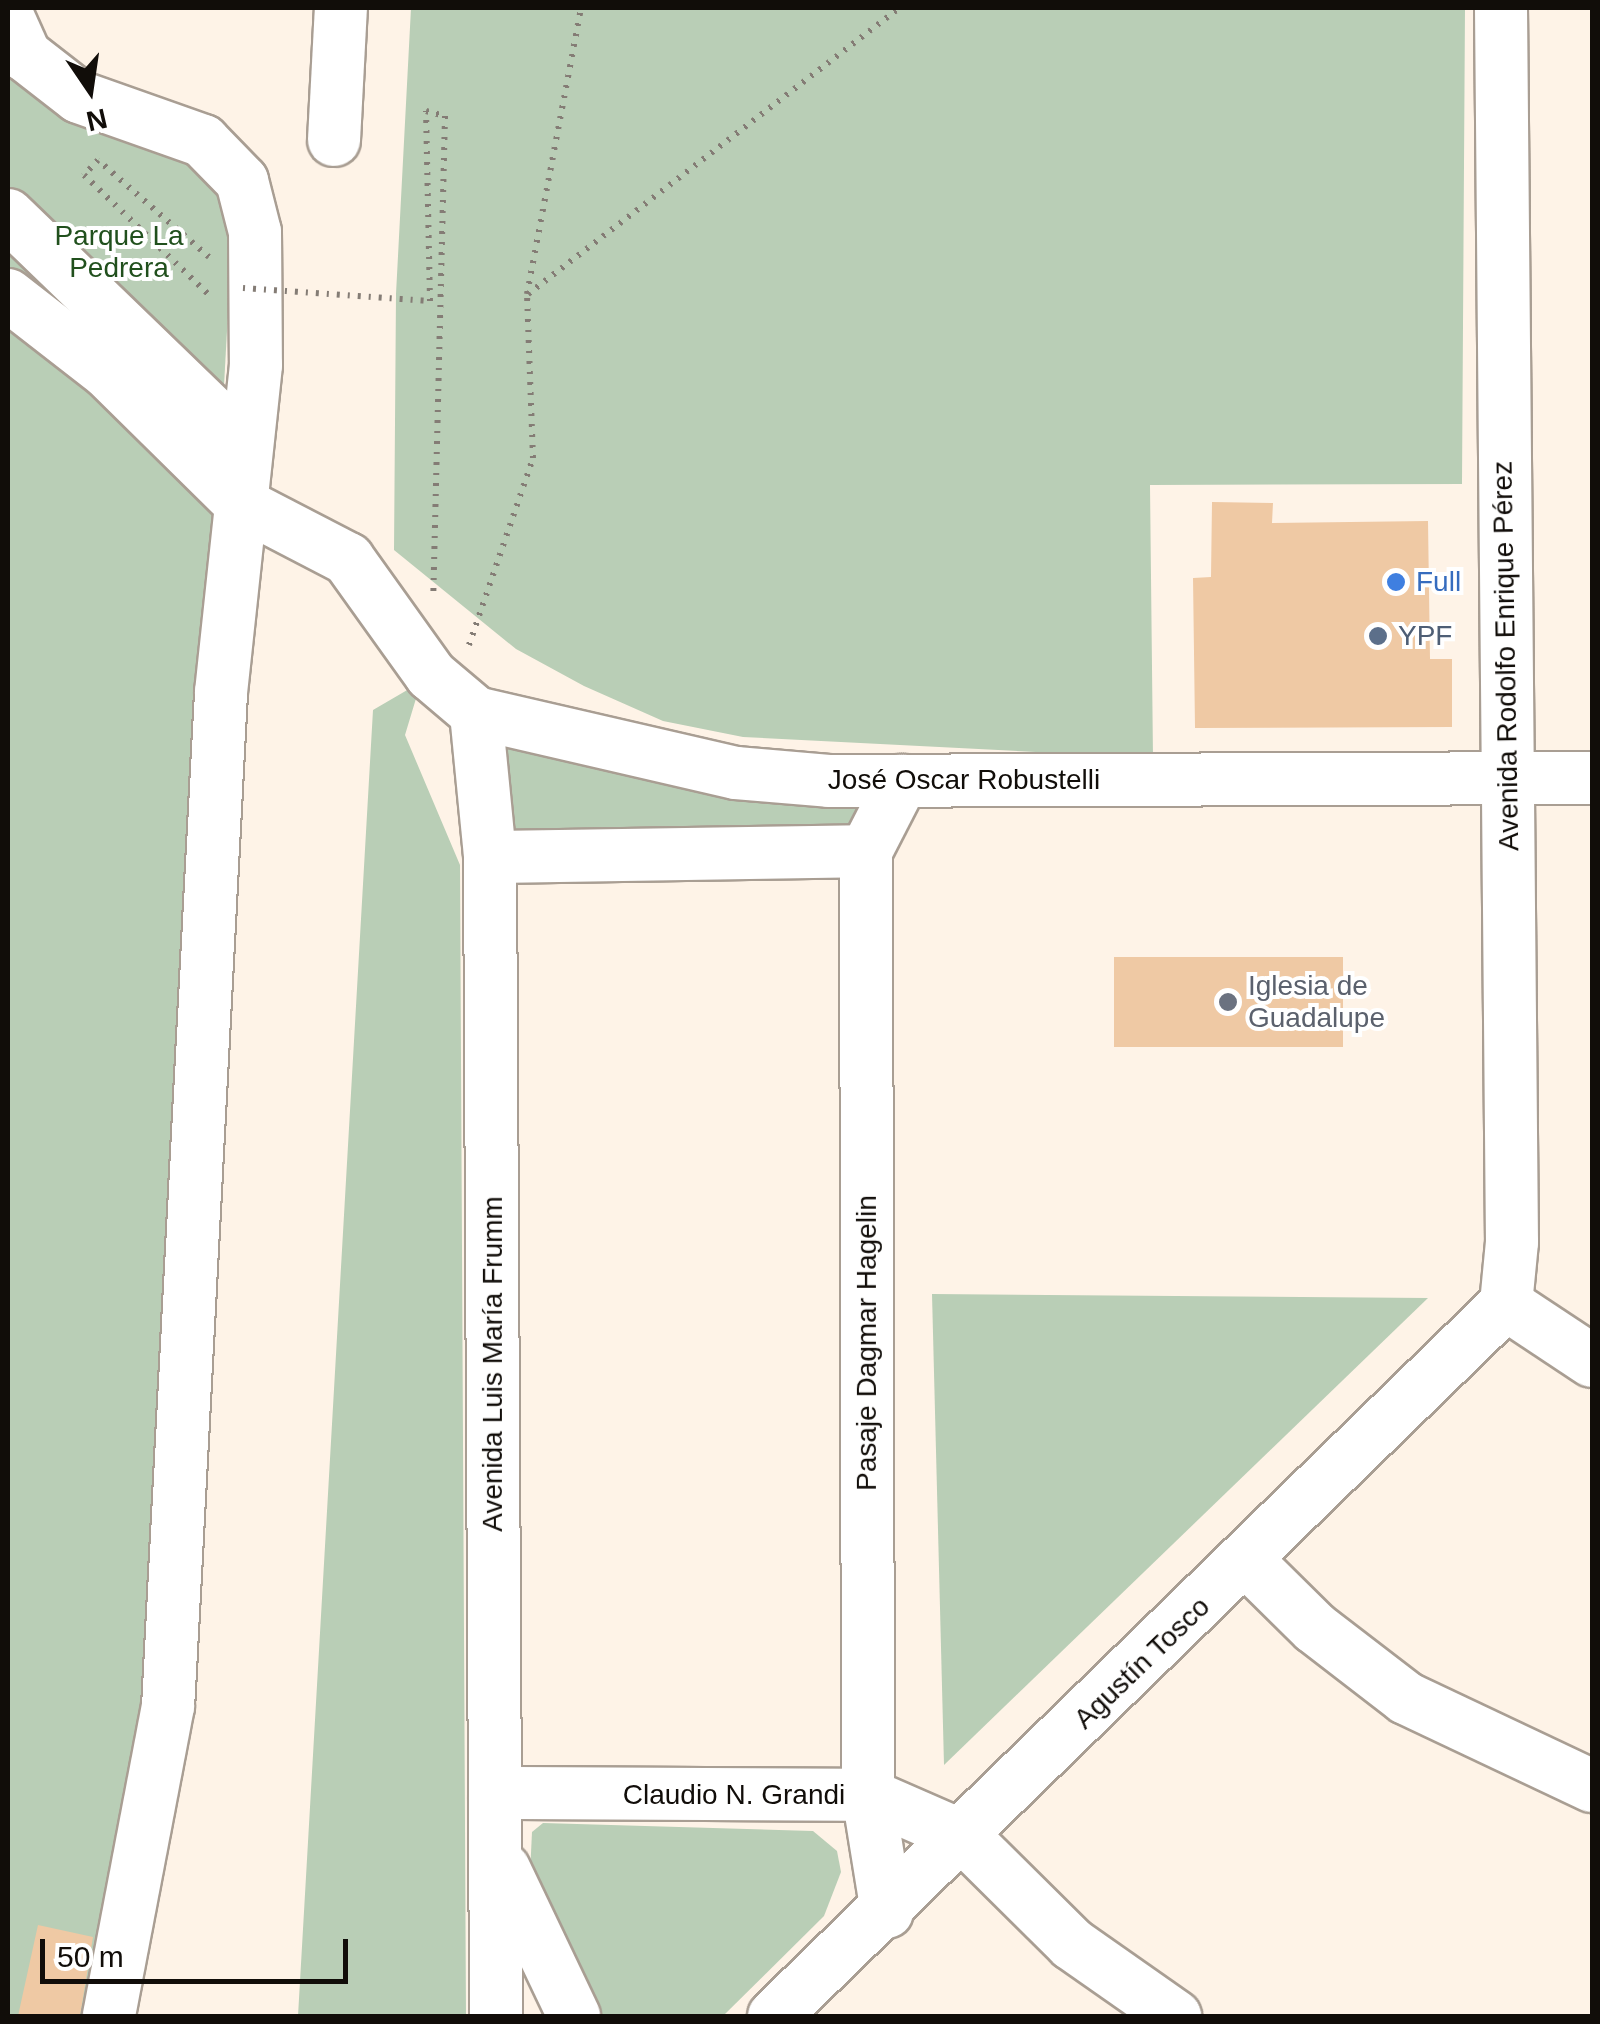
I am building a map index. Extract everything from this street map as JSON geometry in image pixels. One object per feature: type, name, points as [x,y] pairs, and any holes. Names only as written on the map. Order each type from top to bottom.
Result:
[{"type":"street","points":[[334,140],[342,8]]},
{"type":"street","name":"Avenida Rodolfo Enrique Pérez","points":[[1501,8],[1512,1242],[1506,1304]]},
{"type":"street","points":[[8,18],[26,55],[79,97],[202,141],[242,180],[255,232],[252,338],[256,365],[243,442],[204,979],[168,1706],[109,2016]]},
{"type":"street","points":[[8,215],[243,442]]},
{"type":"street","points":[[8,296],[107,372],[240,503],[314,535],[348,559],[453,694]]},
{"type":"street","name":"José Oscar Robustelli","points":[[453,694],[736,773],[902,781],[1592,778]]},
{"type":"street","name":"Avenida Luis María Frumm","points":[[453,694],[490,856],[496,2016]]},
{"type":"street","name":"Pasaje Dagmar Hagelin","points":[[886,1912],[868,1796],[866,851],[902,781]]},
{"type":"street","points":[[490,856],[866,851]]},
{"type":"street","points":[[1506,1304],[1592,1361]]},
{"type":"street","name":"Agustín Tosco","points":[[774,2016],[964,1837],[1506,1304]]},
{"type":"street","points":[[1247,1561],[1315,1628],[1406,1698],[1592,1786]]},
{"type":"street","name":"Claudio N. Grandi","points":[[495,1793],[868,1796],[964,1837]]},
{"type":"street","points":[[964,1837],[1072,1944],[1175,2016]]},
{"type":"street","points":[[495,1848],[574,2016]]},
{"type":"path","points":[[453,694],[533,458],[526,294],[581,8]]},
{"type":"path","points":[[526,294],[899,8]]},
{"type":"path","points":[[229,275],[244,288],[430,301],[426,110],[445,116],[453,694]]},
{"type":"path","points":[[214,262],[98,160],[84,176],[252,338]]},
{"type":"green space","points":[[411,8],[1465,8],[1462,484],[1150,485],[1153,758],[743,737],[663,721],[584,686],[516,649],[394,550],[396,294]]},
{"type":"green space","name":"Parque La Pedrera","points":[[8,67],[184,154],[226,195],[232,238],[152,1718],[92,2016],[8,2016]]},
{"type":"green space","points":[[421,682],[405,735],[460,865],[466,2016],[298,2016],[373,710]]},
{"type":"green space","points":[[489,728],[883,794],[859,839],[512,835]]},
{"type":"green space","points":[[932,1294],[1428,1298],[944,1765]]},
{"type":"green space","points":[[543,1823],[813,1831],[837,1851],[841,1872],[824,1916],[723,2016],[603,2016],[530,1874],[532,1832]]},
{"type":"building","name":"YPF","points":[[1212,502],[1273,503],[1272,523],[1428,521],[1430,659],[1452,659],[1452,727],[1195,728],[1193,578],[1211,577]]},
{"type":"building","name":"Iglesia de Guadalupe","points":[[1114,957],[1343,957],[1343,1047],[1114,1047]]},
{"type":"building","points":[[38,1925],[93,1937],[80,2016],[18,2016]]},
{"type":"place","name":"Full","points":[[1396,582]]},
{"type":"place","name":"YPF","points":[[1378,636]]},
{"type":"place","name":"Iglesia de Guadalupe","points":[[1228,1002]]}]
